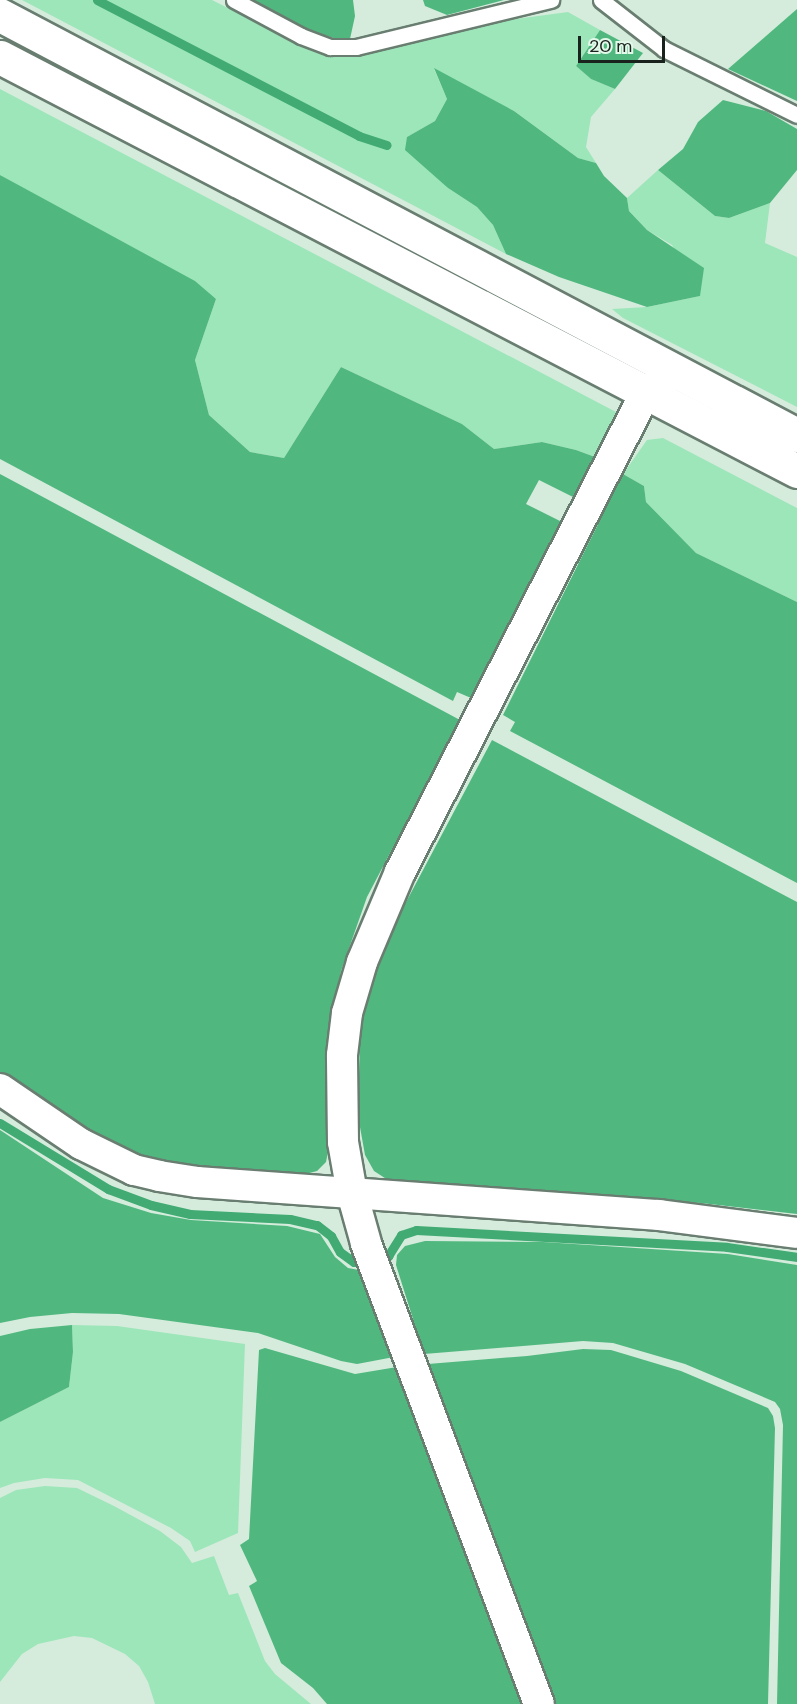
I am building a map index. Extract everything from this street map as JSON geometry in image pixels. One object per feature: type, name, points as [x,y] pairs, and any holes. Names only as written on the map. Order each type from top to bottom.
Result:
[{"type":"highway","points":[[0,15],[797,435]]},
{"type":"highway","points":[[0,57],[797,471]]},
{"type":"street","points":[[539,1704],[371,1256],[352,1193],[343,1142],[342,1055],[347,1013],[362,962],[400,872],[646,392],[678,372]]},
{"type":"street","points":[[0,1089],[81,1144],[134,1170],[198,1182],[659,1215],[797,1233]]},
{"type":"lane","points":[[234,0],[301,36],[330,46],[356,47],[551,0]]},
{"type":"lane","points":[[602,0],[664,48],[797,115]]},
{"type":"green space","points":[[22,0],[212,0],[317,53],[343,57],[363,55],[500,21],[568,12],[600,30],[576,66],[591,79],[615,89],[591,117],[586,147],[596,163],[578,158],[514,111],[434,69],[447,99],[435,121],[407,137],[448,188],[477,207],[493,225],[506,254]]},
{"type":"green space","points":[[250,0],[353,0],[355,16],[350,39],[340,40],[311,31]]},
{"type":"green space","points":[[423,0],[504,0],[447,15],[425,6]]},
{"type":"green space","points":[[797,9],[797,101],[728,69]]},
{"type":"green space","points":[[600,30],[643,53],[615,89],[591,79],[576,66]]},
{"type":"green space","points":[[434,68],[514,111],[578,158],[596,163],[604,176],[627,198],[629,211],[647,230],[704,268],[700,296],[647,307],[559,277],[506,254],[493,225],[477,207],[448,188],[405,150],[407,137],[435,121],[447,99]]},
{"type":"green space","points":[[0,89],[616,412],[595,457],[542,442],[494,449],[462,424],[341,367],[284,458],[250,452],[209,415],[195,360],[216,299],[0,175]]},
{"type":"green space","points":[[723,100],[766,111],[797,129],[797,170],[770,203],[729,218],[715,216],[658,170],[683,149],[698,122]]},
{"type":"green space","points":[[658,170],[715,216],[729,218],[770,203],[765,243],[797,257],[797,407],[623,318],[612,309],[647,307],[700,296],[672,245],[647,230],[629,211],[627,198]]},
{"type":"green space","points":[[0,175],[195,281],[216,299],[195,360],[209,415],[250,452],[284,458],[341,367],[462,424],[494,449],[542,442],[595,457],[575,498],[539,480],[526,504],[562,522],[471,698],[457,692],[453,701],[0,459]]},
{"type":"green space","points":[[663,438],[797,508],[797,602],[696,553],[646,502],[644,486],[623,474],[647,440]]},
{"type":"green space","points":[[0,474],[460,720],[367,897],[341,971],[332,1033],[329,1147],[326,1162],[317,1171],[302,1175],[195,1170],[132,1155],[0,1077]]},
{"type":"green space","points":[[623,474],[644,486],[646,502],[696,553],[797,602],[797,883],[510,731],[515,722],[503,715]]},
{"type":"green space","points":[[492,740],[797,902],[797,1214],[701,1203],[420,1187],[391,1182],[374,1171],[365,1155],[358,1116],[360,1031],[371,983],[396,921]]},
{"type":"green space","points":[[0,1130],[103,1198],[151,1213],[191,1220],[287,1226],[320,1234],[335,1257],[348,1268],[359,1270],[394,1357],[357,1364],[341,1361],[258,1333],[119,1314],[72,1313],[30,1317],[0,1323]]},
{"type":"green space","points":[[425,1241],[543,1242],[728,1254],[797,1265],[797,1704],[777,1704],[783,1425],[780,1409],[775,1402],[685,1364],[613,1343],[583,1341],[424,1354],[396,1265],[397,1255],[405,1246]]},
{"type":"green space","points":[[72,1325],[117,1326],[245,1344],[238,1533],[195,1552],[190,1541],[171,1528],[78,1480],[45,1478],[14,1483],[0,1488],[0,1422],[69,1387],[73,1352]]},
{"type":"green space","points":[[72,1325],[73,1352],[69,1387],[0,1422],[0,1336],[30,1329]]},
{"type":"green space","points":[[265,1348],[355,1374],[397,1367],[524,1704],[327,1704],[313,1688],[281,1663],[249,1586],[257,1581],[240,1545],[249,1539],[259,1350]]},
{"type":"green space","points":[[583,1349],[611,1350],[681,1371],[768,1408],[773,1416],[775,1428],[768,1704],[555,1704],[551,1699],[428,1364]]},
{"type":"green space","points":[[45,1486],[77,1488],[114,1506],[160,1531],[181,1547],[192,1563],[214,1556],[229,1595],[238,1593],[265,1661],[275,1674],[311,1704],[155,1704],[148,1682],[139,1666],[125,1654],[92,1638],[74,1636],[38,1644],[22,1654],[0,1682],[0,1498],[16,1490]]},
{"type":"waterway","points":[[97,0],[359,136],[387,145]]},
{"type":"waterway","points":[[0,1123],[108,1189],[151,1205],[190,1214],[290,1219],[317,1225],[331,1236],[340,1252],[354,1262],[388,1256],[401,1235],[416,1230],[727,1247],[797,1257]]}]
